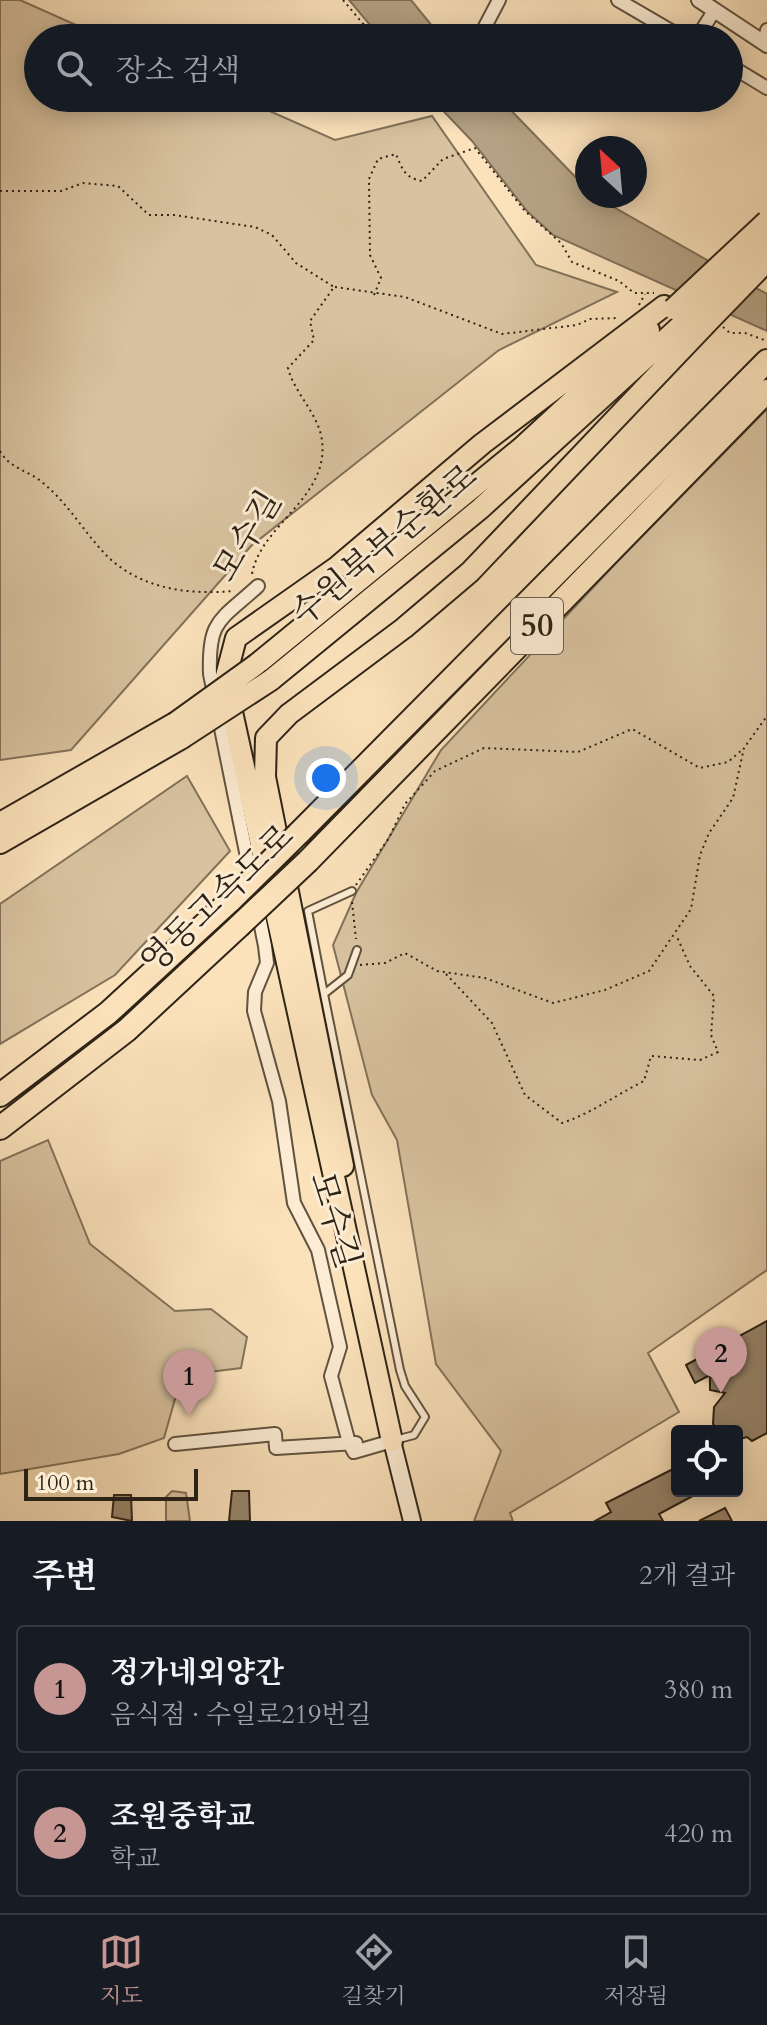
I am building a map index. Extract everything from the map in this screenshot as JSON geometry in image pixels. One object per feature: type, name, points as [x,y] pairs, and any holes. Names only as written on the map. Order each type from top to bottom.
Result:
[{"type":"highway","name":"수원북부순환로","points":[[0,823],[271,680],[480,509],[682,315],[763,231]]},
{"type":"highway","points":[[392,1441],[225,680],[236,638],[337,567],[482,444],[767,261]]},
{"type":"highway","name":"수원북부순환로","points":[[0,843],[178,730],[682,315]]},
{"type":"highway","points":[[392,1441],[393,1420],[265,777],[266,738],[289,714],[404,628],[470,572],[682,315]]},
{"type":"highway","name":"영동고속도로","points":[[0,1095],[108,1013],[231,900],[764,365]]},
{"type":"highway","name":"영동고속도로","points":[[0,1128],[127,1030],[308,861],[767,391]]},
{"type":"main road","points":[[392,1441],[412,1521]]},
{"type":"street","points":[[486,24],[499,0]]},
{"type":"street","points":[[618,0],[659,24]]},
{"type":"street","points":[[699,0],[738,24]]},
{"type":"street","points":[[706,24],[714,11]]},
{"type":"street","points":[[743,27],[766,39]]},
{"type":"street","points":[[743,73],[767,88]]},
{"type":"street","name":"모수길","points":[[258,586],[215,625],[209,640],[210,674],[265,946],[267,963],[255,992],[254,1011],[279,1101],[294,1203],[318,1250],[340,1347],[331,1376],[349,1443]]},
{"type":"street","points":[[175,1444],[275,1434],[276,1448],[392,1441]]},
{"type":"lane","points":[[352,891],[308,911],[324,994],[348,975],[357,950]]},
{"type":"lane","name":"모수길","points":[[324,994],[400,1370],[405,1386],[425,1417],[414,1435],[392,1441]]},
{"type":"path","points":[[343,0],[363,24]]},
{"type":"path","points":[[374,295],[381,278],[370,255],[368,205],[369,179],[378,159],[396,154],[404,173],[410,179],[422,181],[443,159],[475,148],[525,211],[561,243],[572,262],[619,281],[634,293]]},
{"type":"path","points":[[0,191],[61,191],[83,183],[118,186],[149,215],[174,215],[255,227],[272,235],[296,263],[334,287],[405,297],[502,334],[577,325],[590,319],[628,317]]},
{"type":"path","name":"모수길","points":[[258,586],[251,573],[259,557],[321,475],[321,435],[307,405],[292,384],[288,368],[314,340],[310,321],[334,287]]},
{"type":"path","points":[[640,313],[638,304],[646,293]]},
{"type":"path","points":[[730,333],[745,333],[767,341]]},
{"type":"path","points":[[0,451],[6,462],[42,481],[107,556],[140,582],[192,592],[231,592],[258,586]]},
{"type":"path","points":[[357,950],[352,891],[389,838],[405,804],[435,771],[484,748],[578,752],[632,729],[700,768],[728,762],[744,748],[767,716]]},
{"type":"path","points":[[354,964],[385,963],[405,953],[445,972],[485,978],[553,1003],[605,990],[649,971],[676,936],[691,909],[704,844],[733,798],[744,748]]},
{"type":"path","points":[[445,972],[492,1023],[525,1095],[562,1123],[588,1115],[612,1096],[644,1081],[651,1056],[700,1060],[718,1052],[711,1035],[714,996],[690,966],[676,936]]},
{"type":"shaded area","points":[[0,0],[20,0],[74,24],[24,24],[24,112],[272,112],[335,140],[432,116],[536,265],[617,292],[499,350],[251,546],[71,750],[0,760]]},
{"type":"shaded area","points":[[349,0],[411,0],[431,24],[369,24]]},
{"type":"shaded area","points":[[444,112],[513,112],[575,177],[575,208],[615,208],[767,294],[767,331],[553,235],[527,211],[472,141]]},
{"type":"shaded area","points":[[767,409],[767,1270],[648,1353],[679,1412],[510,1513],[513,1521],[474,1521],[501,1451],[436,1364],[397,1140],[372,1095],[333,945],[356,893],[441,750],[616,563]]},
{"type":"shaded area","points":[[187,776],[230,851],[115,975],[0,1044],[0,904]]},
{"type":"shaded area","points":[[48,1140],[90,1244],[175,1311],[211,1309],[247,1337],[241,1368],[209,1372],[179,1385],[164,1438],[119,1454],[0,1474],[0,1161]]},
{"type":"shaded area","points":[[172,1491],[186,1493],[190,1521],[166,1521],[166,1497]]},
{"type":"building","points":[[767,1321],[767,1433],[752,1441],[743,1438],[743,1425],[714,1425],[714,1407],[725,1393],[710,1390],[710,1375],[695,1383],[686,1365]]},
{"type":"building","points":[[671,1470],[671,1497],[691,1497],[659,1514],[663,1521],[595,1521],[611,1512],[606,1503]]},
{"type":"building","points":[[232,1491],[249,1491],[250,1521],[229,1521]]},
{"type":"building","points":[[114,1495],[131,1495],[132,1521],[112,1517]]},
{"type":"building","points":[[725,1508],[732,1521],[699,1521]]},
{"type":"place","name":"조원중학교","points":[[721,1393]]},
{"type":"place","name":"정가네외양간","points":[[189,1416]]}]
